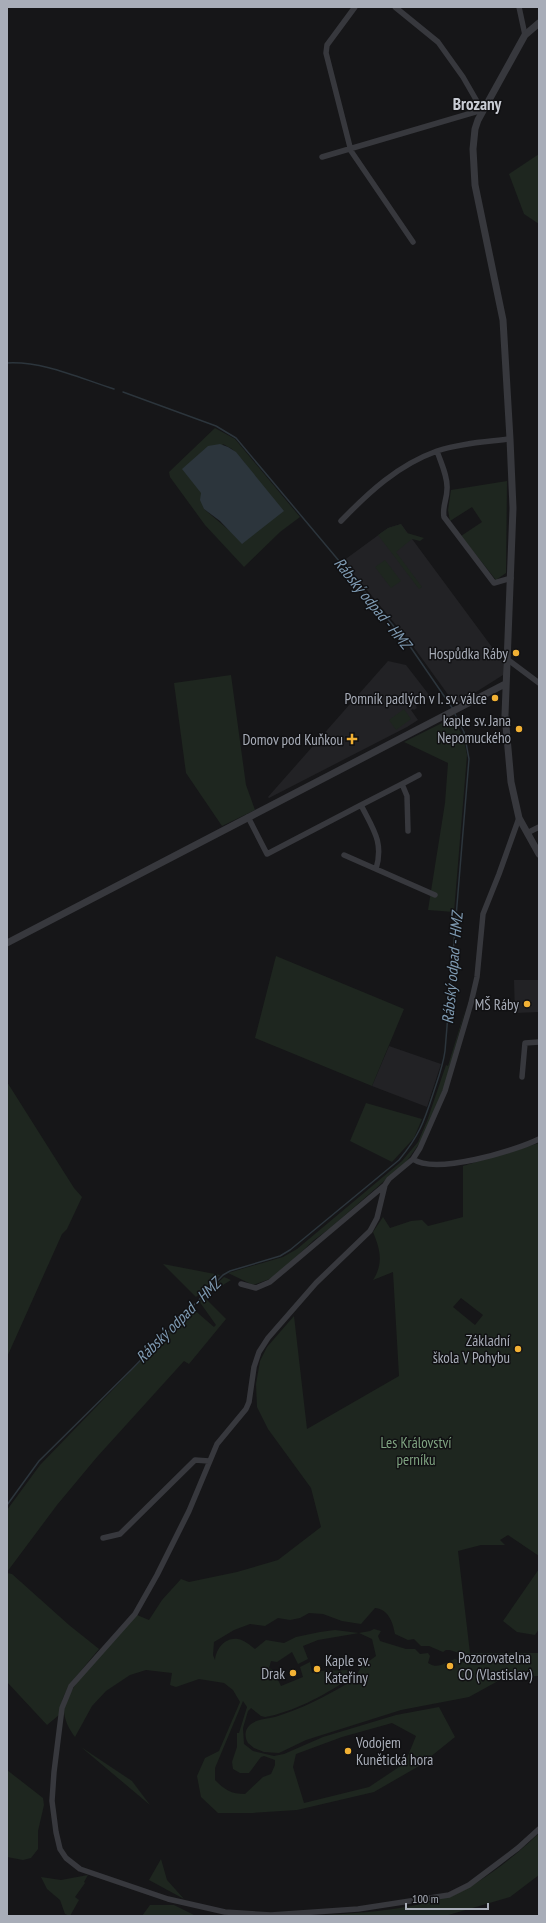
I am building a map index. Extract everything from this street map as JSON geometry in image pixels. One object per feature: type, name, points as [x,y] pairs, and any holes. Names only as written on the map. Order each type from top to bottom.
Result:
[{"type":"street","points":[[355,7],[327,45],[325,50],[350,148],[413,242]]},
{"type":"street","points":[[395,7],[438,42],[463,77],[482,110]]},
{"type":"street","points":[[519,7],[525,35]]},
{"type":"street","points":[[539,23],[525,35],[482,110],[474,136],[474,178],[501,308],[510,439],[513,508],[505,715],[511,782],[519,818],[539,854]]},
{"type":"street","points":[[322,156],[482,110]]},
{"type":"street","points":[[341,521],[367,494],[393,473],[426,456],[450,447],[475,442],[510,439]]},
{"type":"street","points":[[437,452],[447,487],[446,498],[442,508],[444,517],[494,583],[511,578]]},
{"type":"street","points":[[507,659],[539,683]]},
{"type":"street","points":[[7,943],[506,684]]},
{"type":"street","points":[[248,817],[267,854],[419,775]]},
{"type":"street","points":[[402,784],[407,796],[408,831]]},
{"type":"street","points":[[361,805],[379,843],[379,856],[376,869]]},
{"type":"street","points":[[241,1284],[256,1288],[270,1282],[385,1185],[389,1179],[413,1159],[420,1148],[434,1121],[445,1091],[471,1003],[476,977],[482,914],[499,874],[519,818]]},
{"type":"street","points":[[527,833],[539,827]]},
{"type":"street","points":[[344,855],[435,895]]},
{"type":"street","points":[[522,1077],[525,1043],[539,1042]]},
{"type":"street","points":[[413,1159],[424,1164],[459,1163],[527,1144],[539,1139]]},
{"type":"street","points":[[385,1185],[377,1218],[370,1231],[316,1283],[263,1347],[255,1360],[246,1409],[218,1442],[208,1461],[181,1528],[134,1614],[71,1686],[62,1708],[52,1801],[60,1849],[66,1858],[80,1869],[155,1895],[185,1903],[236,1913],[271,1915],[306,1914],[388,1906],[449,1896],[469,1885],[497,1864],[518,1848],[539,1828]]},
{"type":"street","points":[[103,1538],[120,1534],[195,1460],[208,1461]]},
{"type":"shaded area","points":[[220,444],[236,452],[284,511],[242,544],[220,521],[204,509],[200,500],[201,493],[182,469],[208,446]]},
{"type":"shaded area","points":[[401,524],[503,662],[503,675],[457,704],[452,697],[449,696],[410,642],[343,561],[388,528]]},
{"type":"shaded area","name":"Domov pod Kuňkou","points":[[388,661],[406,665],[430,696],[416,706],[417,708],[411,710],[418,720],[269,798],[268,797]]},
{"type":"shaded area","name":"MŠ Ráby","points":[[514,980],[539,980],[539,1012],[515,1013]]},
{"type":"shaded area","points":[[389,1046],[441,1064],[427,1107],[372,1086]]},
{"type":"green space","points":[[539,154],[539,224],[524,214],[509,174]]},
{"type":"green space","points":[[215,428],[235,439],[300,517],[280,532],[244,567],[205,525],[170,477],[169,472]],"holes":[[[223,444],[232,449],[245,463],[230,531],[204,509],[201,493]]]},
{"type":"green space","points":[[507,481],[506,573],[496,580],[461,536],[482,522],[472,507],[450,521],[448,510],[451,490]]},
{"type":"green space","points":[[401,524],[407,533],[424,538],[420,541],[412,539],[396,552],[422,587],[419,589],[378,535],[388,528]]},
{"type":"green space","points":[[385,560],[401,581],[391,588],[375,567]]},
{"type":"green space","points":[[231,675],[246,785],[255,810],[222,826],[186,773],[174,683]]},
{"type":"green space","points":[[404,709],[411,719],[396,730],[389,720]]},
{"type":"green space","points":[[452,718],[463,736],[467,755],[454,912],[428,910],[445,803],[448,763],[404,742]]},
{"type":"green space","points":[[276,956],[404,1009],[372,1086],[255,1038]]},
{"type":"green space","points":[[466,1007],[445,1085],[424,1137],[406,1162],[329,1229],[314,1240],[275,1277],[253,1285],[228,1273],[283,1257],[297,1249],[402,1161],[418,1142],[427,1121],[446,1065],[448,1066]]},
{"type":"green space","points":[[7,1082],[74,1188],[82,1197],[67,1229],[62,1234],[7,1357]]},
{"type":"green space","points":[[366,1103],[422,1119],[414,1138],[392,1162],[350,1141]]},
{"type":"green space","name":"Les Království perníku","points":[[539,1143],[539,1556],[508,1535],[500,1540],[505,1545],[481,1545],[458,1551],[470,1653],[539,1653],[539,1676],[509,1677],[498,1681],[469,1697],[401,1710],[306,1740],[279,1753],[264,1752],[254,1748],[248,1743],[246,1737],[246,1730],[251,1724],[294,1710],[322,1698],[348,1683],[353,1682],[361,1667],[376,1656],[372,1639],[359,1633],[318,1640],[303,1646],[308,1659],[298,1664],[292,1652],[277,1662],[271,1661],[269,1668],[273,1670],[281,1686],[303,1677],[300,1667],[310,1662],[312,1673],[318,1671],[347,1670],[349,1672],[344,1675],[347,1680],[308,1703],[276,1715],[265,1717],[261,1716],[251,1708],[248,1711],[243,1728],[244,1744],[253,1751],[274,1756],[284,1754],[323,1737],[396,1715],[439,1707],[455,1737],[419,1766],[374,1792],[297,1810],[252,1813],[218,1813],[201,1797],[197,1776],[205,1758],[219,1751],[240,1702],[233,1690],[224,1683],[199,1679],[176,1687],[170,1685],[172,1673],[146,1670],[130,1675],[106,1691],[92,1706],[75,1737],[69,1728],[65,1717],[64,1709],[67,1700],[73,1688],[83,1675],[119,1634],[137,1615],[149,1620],[162,1600],[181,1579],[189,1582],[237,1572],[278,1560],[321,1527],[311,1488],[268,1429],[257,1407],[256,1384],[260,1361],[267,1347],[294,1316],[307,1429],[399,1376],[393,1272],[373,1280],[379,1268],[380,1256],[378,1244],[373,1232],[383,1217],[390,1228],[411,1221],[422,1220],[428,1226],[463,1217],[463,1166]],"holes":[[[461,1298],[483,1315],[475,1325],[453,1307]],[[375,1608],[380,1609],[387,1614],[393,1625],[395,1634],[408,1640],[414,1639],[421,1646],[429,1646],[443,1652],[450,1650],[481,1661],[482,1665],[468,1664],[455,1659],[442,1665],[435,1666],[428,1663],[430,1656],[428,1653],[420,1654],[415,1649],[406,1649],[380,1641],[378,1636],[381,1631],[374,1629],[359,1633],[335,1630],[296,1637],[284,1643],[266,1640],[255,1649],[242,1640],[233,1639],[225,1642],[219,1648],[215,1660],[213,1655],[214,1642],[234,1630],[250,1624],[265,1626],[278,1618],[290,1620],[300,1618],[309,1613],[323,1614],[342,1621],[361,1624]],[[243,1701],[247,1707],[239,1733],[237,1733],[237,1747],[232,1762],[233,1769],[240,1773],[249,1773],[261,1757],[264,1756],[275,1760],[275,1765],[271,1774],[263,1777],[245,1794],[228,1791],[215,1780],[215,1768]],[[392,1723],[416,1736],[405,1763],[369,1787],[304,1803],[293,1767],[296,1754],[342,1737]]]},
{"type":"green space","points":[[163,1264],[220,1275],[196,1297]]},
{"type":"green space","points":[[224,1277],[231,1280],[204,1297],[226,1319],[189,1364],[184,1361],[97,1457],[57,1505],[7,1572],[7,1510],[40,1465],[192,1308],[214,1327],[216,1325],[199,1301]]},
{"type":"green space","points":[[539,1569],[539,1629],[535,1635],[517,1632],[503,1621]]},
{"type":"green space","points":[[7,1573],[12,1574],[69,1625],[99,1649],[69,1685],[63,1698],[59,1715],[47,1725],[7,1682]]},
{"type":"green space","points":[[81,1747],[132,1781],[150,1805]]},
{"type":"green space","points":[[7,1770],[43,1798],[44,1805],[38,1831],[38,1849],[31,1858],[23,1860],[7,1857]]},
{"type":"green space","points":[[539,1833],[539,1875],[510,1897],[445,1916],[304,1916],[378,1911],[415,1905],[449,1896],[460,1892],[497,1869]]},
{"type":"green space","points":[[161,1859],[167,1880],[184,1899],[149,1880]]},
{"type":"green space","points":[[88,1875],[84,1882],[85,1883],[75,1897],[79,1900],[70,1916],[65,1914],[60,1900],[47,1889],[41,1877],[61,1880]]},
{"type":"green space","points":[[150,1905],[174,1905],[196,1916],[142,1916]]},
{"type":"waterway","name":"Rábský odpad - HMZ","points":[[7,363],[21,363],[48,367],[114,389]]},
{"type":"waterway","name":"Rábský odpad - HMZ","points":[[123,392],[216,426],[236,438],[407,642],[453,709]]},
{"type":"waterway","name":"Rábský odpad - HMZ","points":[[7,1505],[39,1461],[132,1369],[223,1275],[230,1271],[280,1256],[290,1250],[399,1160],[416,1136],[424,1121],[430,1104],[442,1067],[445,1051],[469,759],[464,732],[454,712]]},
{"type":"place","name":"Hospůdka Ráby","points":[[516,653]]},
{"type":"place","name":"Pomník padlých v I. sv. válce","points":[[495,698]]},
{"type":"place","name":"kaple sv. Jana Nepomuckého","points":[[519,729]]},
{"type":"place","name":"Domov pod Kuňkou","points":[[352,739]]},
{"type":"place","name":"MŠ Ráby","points":[[527,1004]]},
{"type":"place","name":"Základní škola V Pohybu","points":[[518,1349]]},
{"type":"place","name":"Pozorovatelna CO (Vlastislav)","points":[[450,1666]]},
{"type":"place","name":"Kaple sv. Kateřiny","points":[[317,1669]]},
{"type":"place","name":"Drak","points":[[293,1673]]},
{"type":"place","name":"Vodojem Kunětická hora","points":[[348,1751]]},
{"type":"district","name":"Brozany","points":[[477,104]]}]
